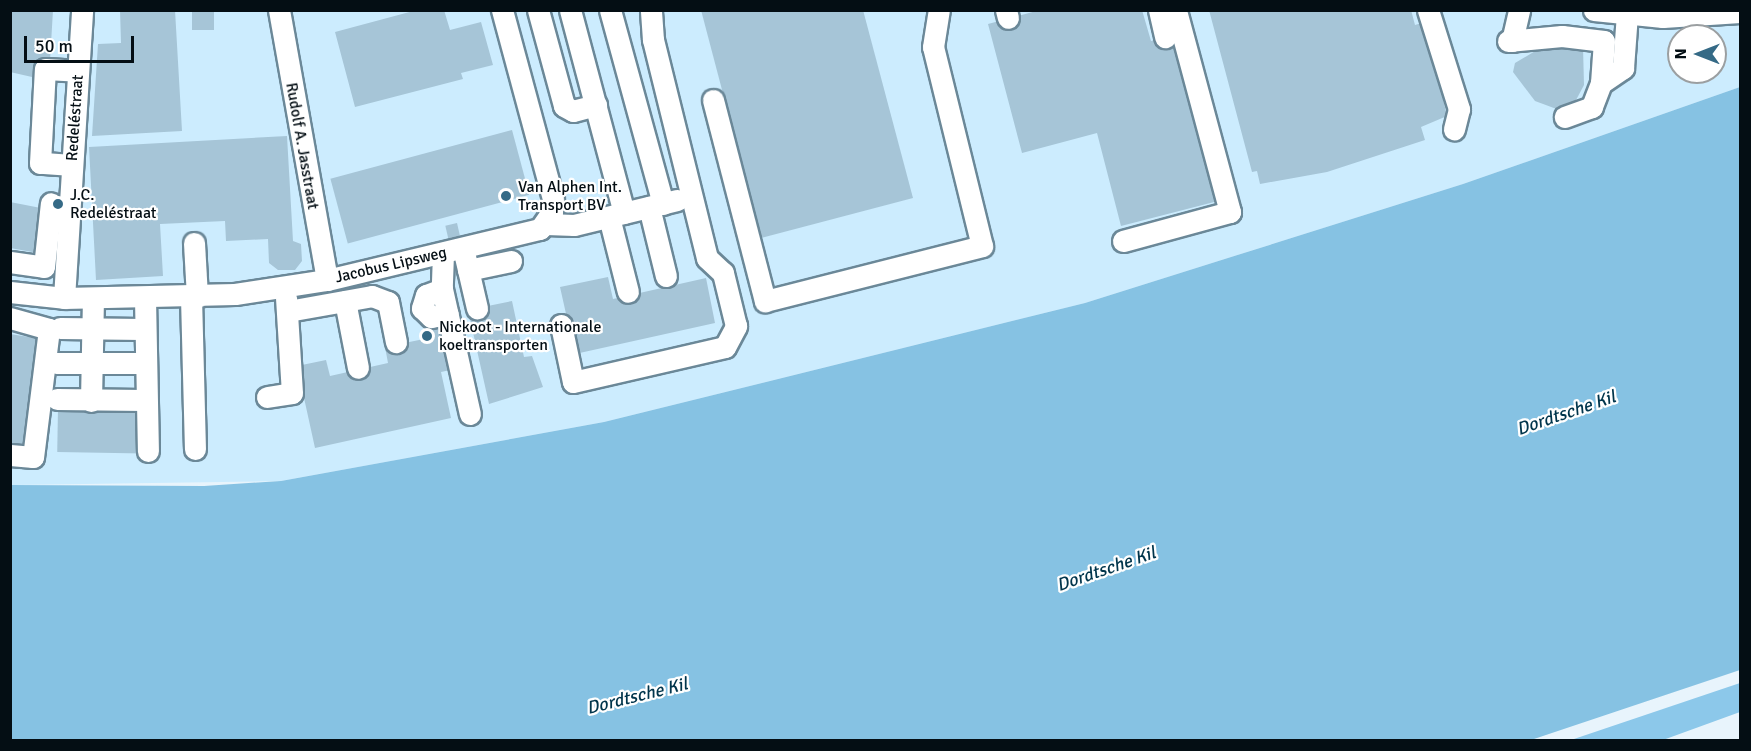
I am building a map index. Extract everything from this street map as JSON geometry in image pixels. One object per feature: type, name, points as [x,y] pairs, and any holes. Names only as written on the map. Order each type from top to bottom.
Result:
[{"type":"street","name":"Redeléstraat","points":[[64,298],[82,10]]},
{"type":"street","name":"Rudolf A. Jasstraat","points":[[279,10],[327,280]]},
{"type":"street","points":[[502,10],[553,199],[546,224]]},
{"type":"street","points":[[538,10],[564,106],[573,111],[596,105]]},
{"type":"street","points":[[570,10],[596,105],[617,215],[628,292]]},
{"type":"street","points":[[610,10],[656,205],[666,276]]},
{"type":"street","points":[[561,325],[573,382],[725,347],[736,326],[723,273],[707,258],[653,40],[651,10]]},
{"type":"street","points":[[713,100],[765,301],[982,246],[933,47],[939,10]]},
{"type":"street","points":[[1159,10],[1165,38]]},
{"type":"street","points":[[1124,241],[1230,212],[1176,10]]},
{"type":"street","points":[[1428,10],[1459,109],[1454,129]]},
{"type":"street","points":[[1519,10],[1510,41],[1562,36],[1604,40],[1601,83],[1592,107],[1565,117]]},
{"type":"street","points":[[1594,10],[1627,14],[1727,12]]},
{"type":"street","points":[[1601,83],[1623,68],[1627,14]]},
{"type":"street","points":[[72,165],[40,163],[45,69],[78,71]]},
{"type":"street","name":"Jacobus Lipsweg","points":[[16,293],[64,298],[194,297],[284,287],[327,280],[464,248],[546,224],[574,225],[692,197]]},
{"type":"street","points":[[10,262],[44,267],[51,203]]},
{"type":"street","points":[[194,243],[195,449]]},
{"type":"street","points":[[464,248],[477,308]]},
{"type":"street","points":[[443,253],[442,290],[426,295],[422,308],[431,317],[448,314],[470,414]]},
{"type":"street","points":[[468,270],[511,261]]},
{"type":"street","points":[[267,397],[292,393],[288,311],[284,287]]},
{"type":"street","points":[[10,455],[33,457],[49,329],[14,319],[16,293]]},
{"type":"street","points":[[288,311],[372,296],[387,302],[396,342]]},
{"type":"street","points":[[92,401],[93,298]]},
{"type":"street","points":[[145,298],[148,451]]},
{"type":"street","points":[[345,301],[358,368]]},
{"type":"street","points":[[60,328],[142,329]]},
{"type":"street","points":[[56,363],[92,365],[143,363]]},
{"type":"street","points":[[57,399],[143,400]]},
{"type":"shaded area","points":[[11,11],[1740,11],[1740,87],[1463,184],[1085,303],[604,422],[281,481],[11,485]]},
{"type":"shaded area","points":[[1740,683],[1740,712],[1663,740],[1571,740]]},
{"type":"water","name":"Dordtsche Kil","points":[[1740,87],[1740,670],[1531,740],[11,740],[11,485],[204,486],[281,481],[604,422],[1085,303],[1463,184]]},
{"type":"building","points":[[10,10],[53,10],[50,61],[35,60],[32,77],[10,72]]},
{"type":"building","points":[[120,10],[175,10],[182,131],[92,136],[98,44],[121,43]]},
{"type":"building","points":[[192,10],[214,10],[214,30],[192,30]]},
{"type":"building","points":[[417,10],[444,10],[450,30],[481,22],[493,65],[461,73],[463,79],[355,107],[335,32]]},
{"type":"building","points":[[701,10],[863,10],[913,198],[761,238]]},
{"type":"building","points":[[1040,10],[1142,10],[1151,41],[1175,35],[1218,201],[1121,226],[1097,133],[1022,153],[988,24]]},
{"type":"building","points":[[1209,10],[1411,10],[1415,25],[1425,22],[1447,116],[1421,127],[1425,140],[1327,172],[1260,184],[1257,171],[1252,172]]},
{"type":"building","points":[[1547,44],[1583,47],[1584,85],[1575,102],[1562,111],[1535,101],[1513,72],[1515,63]]},
{"type":"building","points":[[512,130],[529,195],[348,243],[330,179]]},
{"type":"building","points":[[287,136],[293,241],[301,244],[302,261],[295,270],[278,270],[269,263],[268,239],[226,241],[225,221],[160,224],[163,276],[96,280],[89,147]]},
{"type":"building","points":[[10,202],[46,209],[38,253],[10,248]]},
{"type":"building","points":[[457,223],[460,236],[448,238],[445,226]]},
{"type":"building","points":[[608,277],[613,299],[706,278],[715,323],[575,354],[560,287]]},
{"type":"building","points":[[512,301],[524,357],[532,356],[543,387],[489,404],[468,310]]},
{"type":"building","points":[[434,326],[440,326],[455,369],[441,372],[451,418],[315,448],[297,366],[326,360],[330,376],[388,363],[385,347],[424,339]]},
{"type":"building","points":[[10,334],[42,339],[25,449],[10,447]]},
{"type":"building","points":[[58,408],[144,410],[143,453],[57,452]]},
{"type":"place","name":"Van Alphen Int. Transport BV","points":[[506,196]]},
{"type":"place","name":"J.C. Redeléstraat","points":[[58,204]]},
{"type":"place","name":"Nickoot - Internationale koeltransporten","points":[[427,336]]}]
